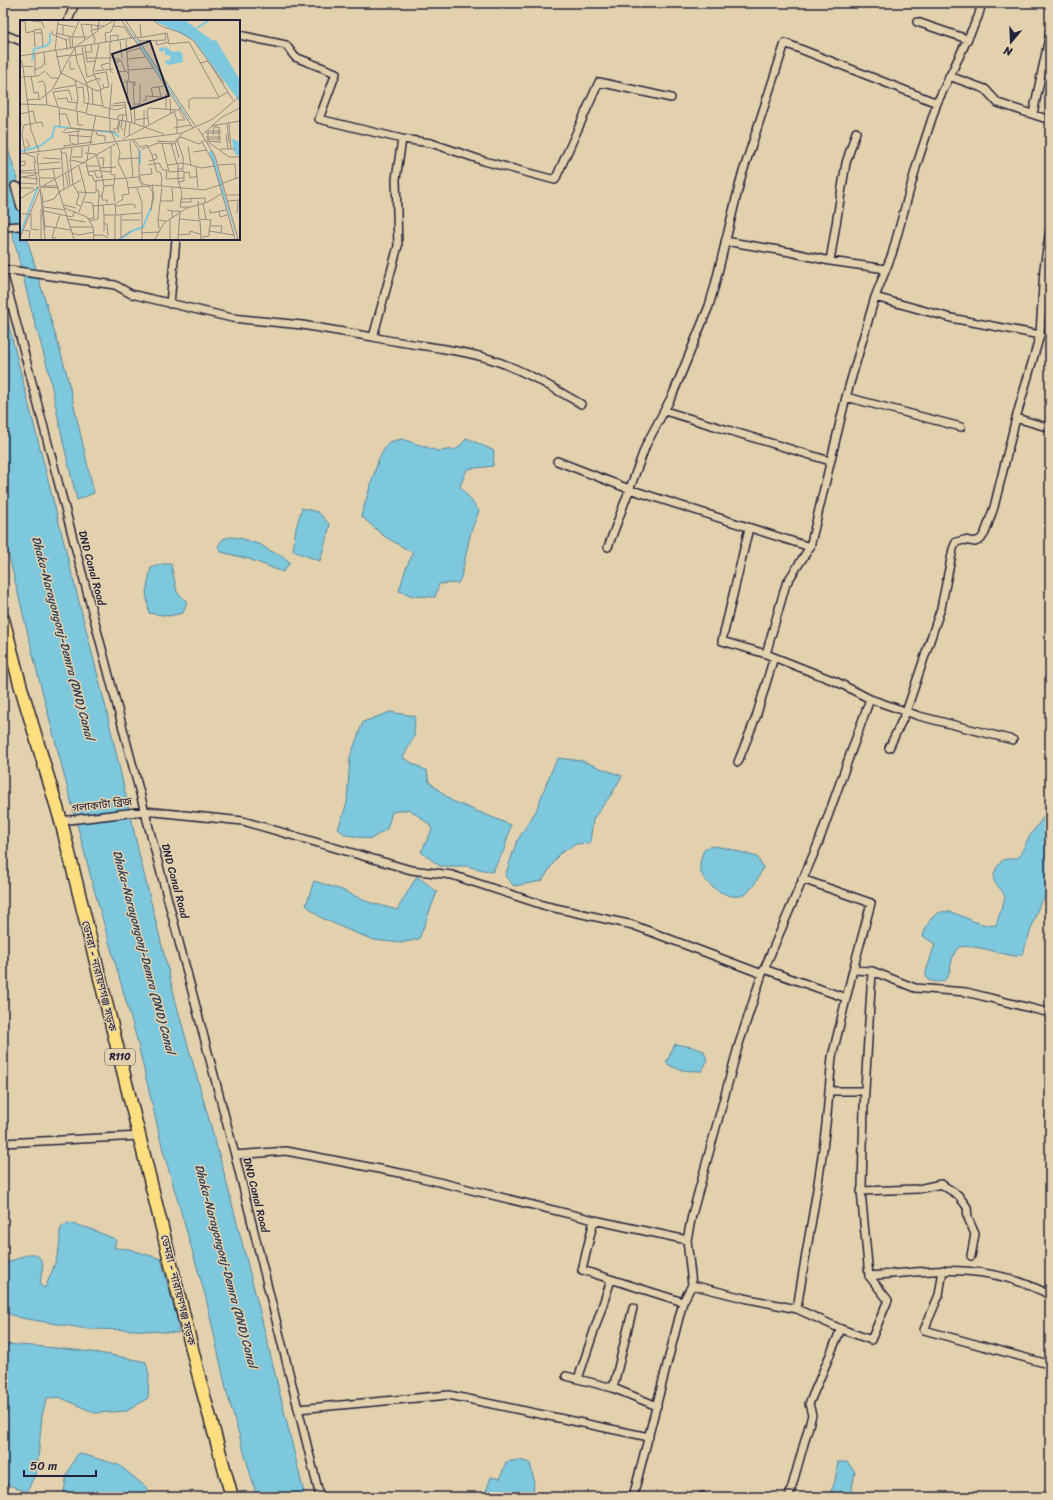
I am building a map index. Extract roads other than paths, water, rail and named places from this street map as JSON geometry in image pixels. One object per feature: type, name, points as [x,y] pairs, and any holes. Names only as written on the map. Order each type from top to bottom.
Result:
[{"type":"main road","name":"ডেমরা - নারায়ণগঞ্জ সড়ক","points":[[3,619],[20,684],[61,821],[202,1385],[232,1497]]},
{"type":"street","points":[[68,20],[75,3]]},
{"type":"street","points":[[766,654],[786,584],[810,547],[846,397],[875,297],[902,220],[917,164],[937,103],[978,17],[982,3]]},
{"type":"street","points":[[917,22],[967,39]]},
{"type":"street","points":[[1033,114],[1050,33]]},
{"type":"street","points":[[3,34],[20,41]]},
{"type":"street","points":[[240,35],[286,45],[295,57],[336,73],[319,118],[402,139],[431,143],[484,161],[555,180],[599,82],[671,98]]},
{"type":"street","points":[[608,548],[646,445],[665,411],[709,306],[716,285],[725,241],[741,178],[785,43],[937,103]]},
{"type":"street","points":[[949,76],[985,89],[998,103],[1050,120]]},
{"type":"street","points":[[830,261],[846,163],[856,132]]},
{"type":"street","points":[[373,336],[398,246],[396,179],[402,139]]},
{"type":"street","points":[[20,188],[15,186],[20,204]]},
{"type":"street","points":[[3,226],[20,226]]},
{"type":"street","points":[[889,748],[906,712],[941,608],[953,548],[956,542],[964,540],[975,542],[981,539],[985,533],[994,507],[1016,418],[1040,335],[1044,268],[1050,230]]},
{"type":"street","points":[[170,304],[176,240]]},
{"type":"street","points":[[725,241],[790,252],[830,261],[886,269]]},
{"type":"street","points":[[3,268],[115,286],[131,294],[232,318],[302,325],[373,336],[398,342],[441,347],[490,359],[530,375],[581,404]]},
{"type":"street","name":"DND Canal Road","points":[[3,272],[235,1155],[320,1497]]},
{"type":"street","points":[[875,297],[951,318],[1040,335]]},
{"type":"street","points":[[846,397],[961,427]]},
{"type":"street","points":[[665,411],[830,461]]},
{"type":"street","points":[[1016,418],[1050,428]]},
{"type":"street","points":[[557,461],[629,489],[810,547]]},
{"type":"street","points":[[749,528],[722,641],[774,657],[837,682],[870,699],[906,712],[1013,740]]},
{"type":"street","points":[[738,762],[756,717],[774,657]]},
{"type":"street","points":[[633,1497],[683,1302],[692,1284],[687,1240],[692,1215],[738,1047],[763,972],[818,844],[870,699]]},
{"type":"street","name":"গলাকাটা ব্রিজ","points":[[61,821],[145,811],[243,821],[411,870],[452,875],[546,906],[633,925],[763,972],[846,998]]},
{"type":"street","points":[[797,1309],[820,1175],[827,1119],[832,1057],[871,903],[802,879]]},
{"type":"street","points":[[853,970],[872,971],[915,988],[966,992],[1050,1013]]},
{"type":"street","points":[[692,1284],[744,1298],[797,1309],[841,1329],[871,1340],[888,1300],[870,1276],[861,1191],[872,971]]},
{"type":"street","points":[[829,1091],[865,1091]]},
{"type":"street","points":[[3,1143],[140,1136]]},
{"type":"street","points":[[235,1155],[286,1151],[410,1176],[594,1220],[687,1240]]},
{"type":"street","points":[[861,1191],[918,1189],[941,1184],[958,1195],[967,1207],[968,1218],[975,1234],[971,1256]]},
{"type":"street","points":[[594,1220],[582,1270],[683,1302]]},
{"type":"street","points":[[870,1276],[943,1270],[962,1270],[993,1274],[1032,1285],[1050,1295]]},
{"type":"street","points":[[943,1270],[939,1295],[924,1330],[1048,1364],[1050,1358]]},
{"type":"street","points":[[578,1379],[612,1280]]},
{"type":"street","points":[[613,1388],[633,1308]]},
{"type":"street","points":[[788,1497],[812,1415],[809,1404],[841,1329]]},
{"type":"street","points":[[566,1376],[613,1388],[657,1406]]},
{"type":"street","points":[[298,1409],[449,1395],[649,1437]]},
{"type":"water","points":[[3,134],[16,174],[19,193],[20,240],[27,240],[66,371],[94,493],[77,500],[48,369],[31,309],[3,195]]},
{"type":"water","name":"Dhaka-Narayongonj-Demra (DND) Canal","points":[[3,303],[105,704],[140,858],[179,1014],[223,1169],[259,1308],[305,1497],[257,1497],[227,1393],[206,1298],[163,1150],[136,1036],[94,889],[39,679],[3,532]]},
{"type":"water","points":[[467,438],[494,451],[493,466],[467,469],[460,486],[479,511],[471,531],[461,577],[458,583],[439,584],[435,597],[413,596],[399,591],[406,568],[413,553],[384,536],[361,516],[379,458],[389,442],[402,439],[438,451],[457,449]]},
{"type":"water","points":[[302,508],[318,512],[330,525],[320,561],[293,551],[296,528]]},
{"type":"water","points":[[230,537],[240,538],[261,545],[270,551],[279,554],[290,562],[283,572],[249,559],[221,552],[218,546],[223,539]]},
{"type":"water","points":[[162,564],[171,564],[177,592],[187,602],[183,613],[168,616],[149,613],[146,592],[151,568]]},
{"type":"water","points":[[390,712],[415,716],[414,736],[403,758],[427,771],[429,782],[452,801],[511,825],[504,850],[492,872],[466,866],[440,866],[421,852],[432,830],[429,824],[409,809],[392,812],[387,829],[371,839],[346,835],[338,829],[347,803],[350,757],[363,722]]},
{"type":"water","points":[[558,758],[582,761],[622,776],[611,795],[593,819],[590,843],[576,844],[559,854],[542,881],[514,886],[505,876],[517,841],[536,811],[550,774]]},
{"type":"water","points":[[1050,808],[1050,894],[1040,903],[1021,955],[1009,955],[966,946],[959,947],[952,959],[950,972],[944,981],[937,982],[928,980],[926,972],[935,944],[923,936],[930,921],[937,914],[945,912],[954,913],[985,925],[996,925],[1005,898],[994,881],[994,873],[1003,860],[1019,857],[1029,837]]},
{"type":"water","points":[[713,846],[726,848],[757,857],[763,867],[752,888],[747,893],[741,896],[726,894],[712,887],[706,881],[700,869],[700,861],[705,848]]},
{"type":"water","points":[[417,876],[437,892],[419,939],[401,943],[374,940],[320,917],[306,905],[314,881],[342,890],[368,902],[397,910]]},
{"type":"water","points":[[675,1044],[704,1051],[707,1061],[702,1071],[687,1071],[670,1066],[666,1063]]},
{"type":"water","points":[[69,1223],[88,1228],[115,1239],[116,1241],[114,1248],[129,1249],[161,1259],[178,1323],[178,1333],[88,1329],[21,1318],[4,1312],[3,1268],[6,1264],[27,1255],[36,1255],[43,1264],[40,1284],[45,1288],[58,1253],[62,1226]]},
{"type":"water","points":[[3,1344],[75,1350],[146,1362],[149,1375],[148,1398],[127,1411],[95,1413],[59,1397],[47,1398],[42,1415],[37,1470],[27,1492],[6,1484],[3,1481]]},
{"type":"water","points":[[78,1453],[119,1465],[147,1488],[146,1497],[63,1497],[67,1474]]},
{"type":"water","points":[[520,1460],[530,1463],[534,1480],[533,1497],[484,1497],[491,1477],[500,1479],[506,1462]]},
{"type":"water","points":[[838,1462],[847,1462],[855,1472],[852,1488],[853,1497],[829,1497],[835,1481]]}]
